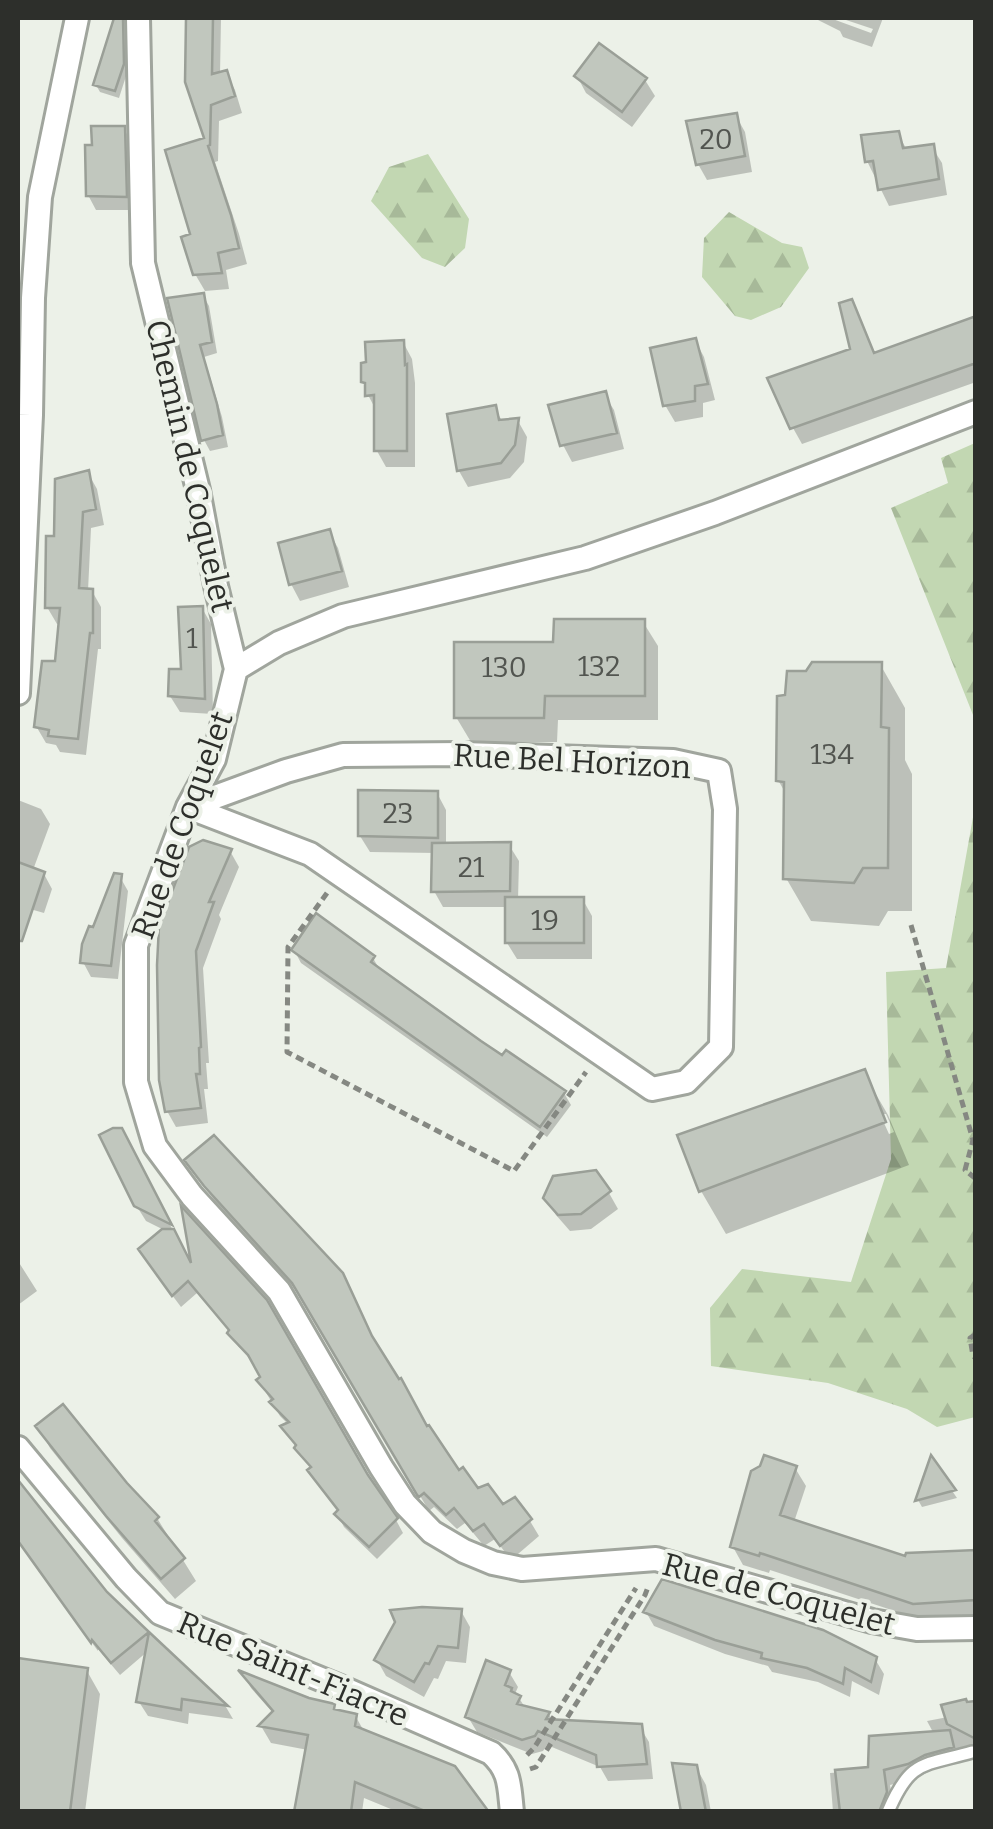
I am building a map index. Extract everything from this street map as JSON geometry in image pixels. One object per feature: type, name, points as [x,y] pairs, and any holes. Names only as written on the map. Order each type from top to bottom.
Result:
[{"type":"street","points":[[18,693],[40,197],[77,18]]},
{"type":"street","name":"Chemin de Coquelet","points":[[138,18],[144,263],[236,669]]},
{"type":"street","name":"Rue de Coquelet","points":[[976,412],[585,558],[343,616],[279,643],[236,669],[214,759],[188,807],[136,945],[136,1082],[154,1146],[192,1196],[280,1291],[381,1467],[405,1504],[432,1532],[493,1563],[522,1569],[656,1559],[872,1621],[917,1629],[976,1628]]},
{"type":"street","name":"Rue Bel Horizon","points":[[343,754],[673,761],[719,771],[725,810],[721,1046],[686,1082],[652,1088],[310,854],[188,807],[343,754]]},
{"type":"street","name":"Rue Saint-Fiacre","points":[[18,1448],[160,1613],[491,1754],[508,1775]]},
{"type":"street","points":[[508,1775],[512,1812]]},
{"type":"lane","points":[[888,1812],[896,1792],[913,1770],[972,1752]]},
{"type":"path","points":[[340,874],[288,947],[288,1052],[514,1170],[600,1053]]},
{"type":"path","points":[[910,926],[973,1140],[965,1170],[976,1180]]},
{"type":"path","points":[[976,1334],[970,1338],[976,1358]]},
{"type":"path","points":[[508,1775],[536,1767],[645,1595],[656,1559]]},
{"type":"path","points":[[508,1775],[534,1748],[632,1594]]},
{"type":"green space","points":[[428,154],[469,219],[465,248],[445,267],[422,258],[371,201],[389,167]]},
{"type":"green space","points":[[729,212],[782,243],[802,247],[809,268],[781,307],[751,320],[735,316],[702,277],[704,238]]},
{"type":"green space","points":[[975,443],[975,720],[891,508],[948,483],[941,458]]},
{"type":"green space","points":[[975,806],[975,1417],[937,1427],[907,1409],[828,1383],[711,1366],[710,1308],[742,1269],[851,1282],[891,1159],[886,972],[946,968]]},
{"type":"building","points":[[114,18],[123,18],[124,64],[115,91],[93,85]]},
{"type":"building","points":[[186,18],[213,18],[212,74],[227,70],[235,96],[211,105],[208,146],[239,248],[218,253],[222,273],[193,275],[181,237],[190,234],[165,150],[204,138],[185,82]]},
{"type":"building","points":[[599,43],[647,78],[622,112],[574,76]]},
{"type":"building","points":[[737,113],[745,156],[696,165],[686,121]]},
{"type":"building","points":[[91,126],[125,126],[127,197],[86,196],[85,145],[92,145]]},
{"type":"building","points":[[899,131],[903,148],[934,144],[939,179],[878,190],[873,161],[865,162],[861,135]]},
{"type":"building","points":[[204,293],[212,342],[200,345],[223,435],[201,441],[167,298]]},
{"type":"building","points":[[852,299],[874,353],[976,316],[976,363],[790,429],[767,378],[850,349],[839,303]]},
{"type":"building","points":[[696,338],[708,384],[695,386],[695,401],[663,406],[650,348]]},
{"type":"building","points":[[404,340],[407,451],[374,451],[374,395],[365,396],[365,383],[361,382],[365,342]]},
{"type":"building","points":[[606,391],[617,433],[560,446],[548,405]]},
{"type":"building","points":[[496,405],[499,420],[519,418],[515,445],[501,463],[457,471],[447,414]]},
{"type":"building","points":[[89,470],[96,509],[83,512],[79,588],[93,589],[93,633],[78,739],[48,736],[49,730],[34,727],[42,661],[55,661],[60,608],[45,608],[46,536],[54,536],[55,479]]},
{"type":"building","points":[[330,529],[342,571],[289,585],[278,543]]},
{"type":"building","points":[[203,606],[205,699],[168,696],[169,669],[181,669],[178,607]]},
{"type":"building","points":[[554,619],[645,619],[645,696],[545,696],[544,718],[454,718],[454,642],[553,642]]},
{"type":"building","points":[[812,662],[882,662],[881,727],[889,728],[888,868],[863,868],[854,883],[783,879],[784,782],[776,781],[777,696],[785,695],[787,671],[806,671]]},
{"type":"building","points":[[358,790],[438,791],[438,838],[358,836]]},
{"type":"building","points":[[203,840],[232,849],[209,902],[214,902],[196,951],[201,1047],[200,1074],[196,1074],[201,1108],[165,1112],[159,1080],[159,926],[189,847]]},
{"type":"building","points":[[511,842],[510,891],[431,892],[432,843]]},
{"type":"building","points":[[18,862],[45,872],[22,941],[18,941]]},
{"type":"building","points":[[114,873],[122,874],[111,966],[80,963],[82,944],[89,926],[93,927]]},
{"type":"building","points":[[505,897],[584,897],[584,943],[505,943]]},
{"type":"building","points":[[316,913],[375,956],[371,962],[481,1041],[502,1055],[506,1050],[566,1091],[540,1127],[291,950]]},
{"type":"building","points":[[865,1069],[886,1122],[699,1192],[677,1135]]},
{"type":"building","points":[[122,1128],[172,1225],[134,1206],[99,1135]]},
{"type":"building","points":[[214,1135],[343,1273],[372,1336],[459,1470],[463,1467],[478,1488],[488,1484],[503,1504],[515,1497],[532,1519],[500,1546],[484,1524],[473,1531],[454,1508],[446,1515],[424,1493],[417,1495],[292,1283],[184,1160]]},
{"type":"building","points":[[596,1170],[611,1191],[581,1214],[558,1215],[543,1198],[553,1176]]},
{"type":"building","points":[[181,1206],[267,1300],[368,1475],[398,1518],[369,1547],[334,1514],[338,1510],[280,1426],[289,1422],[269,1402],[273,1399],[256,1380],[260,1377],[248,1355],[227,1333],[229,1330],[188,1281],[172,1296],[138,1249],[162,1229],[174,1229],[191,1263]]},
{"type":"building","points":[[63,1404],[159,1517],[155,1521],[185,1558],[161,1579],[35,1426]]},
{"type":"building","points":[[764,1455],[797,1466],[780,1515],[905,1556],[976,1550],[976,1600],[913,1604],[760,1553],[759,1556],[730,1547],[751,1471],[760,1466]]},
{"type":"building","points":[[931,1455],[956,1490],[915,1501]]},
{"type":"building","points":[[18,1480],[107,1592],[149,1632],[111,1663],[92,1640],[91,1643],[18,1541]]},
{"type":"building","points":[[662,1579],[823,1630],[877,1657],[871,1682],[845,1668],[843,1684],[807,1668],[761,1658],[762,1653],[715,1640],[643,1612]]},
{"type":"building","points":[[462,1609],[458,1648],[438,1646],[414,1682],[374,1660],[395,1622],[390,1610]]},
{"type":"building","points":[[149,1632],[228,1706],[182,1699],[181,1710],[136,1702]]},
{"type":"building","points":[[18,1658],[88,1668],[70,1812],[18,1812]]},
{"type":"building","points":[[486,1660],[511,1670],[505,1685],[521,1696],[517,1704],[550,1712],[546,1719],[642,1724],[647,1764],[597,1767],[596,1755],[538,1731],[522,1740],[465,1717]]},
{"type":"building","points":[[238,1670],[335,1704],[334,1709],[357,1714],[355,1726],[455,1766],[489,1812],[427,1812],[355,1782],[351,1812],[294,1812],[308,1735],[258,1726],[273,1711]]},
{"type":"building","points":[[966,1699],[976,1701],[976,1739],[947,1724],[941,1705]]},
{"type":"building","points":[[950,1730],[954,1747],[884,1770],[887,1792],[879,1812],[840,1812],[835,1770],[868,1767],[869,1736]]},
{"type":"building","points":[[672,1763],[697,1765],[706,1812],[681,1812]]}]
